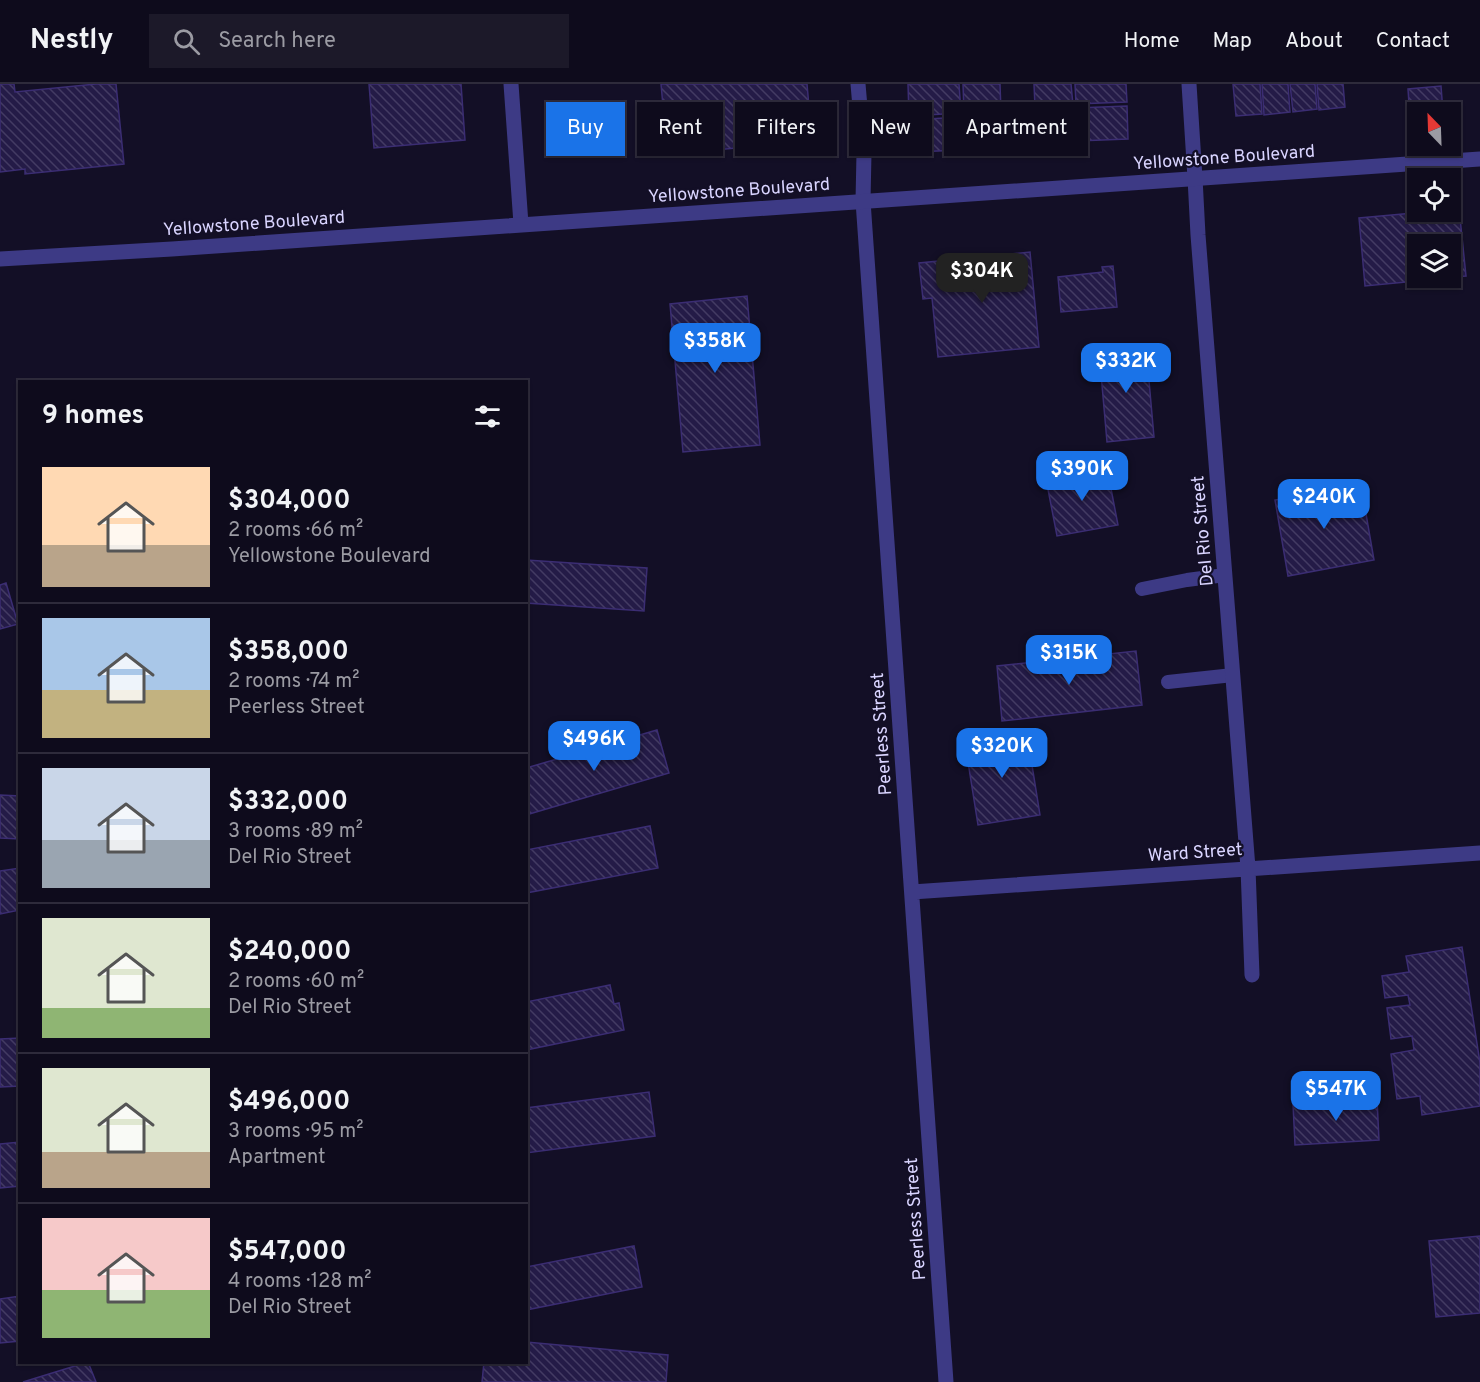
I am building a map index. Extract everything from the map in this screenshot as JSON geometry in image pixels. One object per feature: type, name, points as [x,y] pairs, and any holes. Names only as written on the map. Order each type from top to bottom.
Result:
[{"type":"street","points":[[511,84],[521,224]]},
{"type":"street","name":"Peerless Street","points":[[858,84],[864,153],[863,201],[946,1382]]},
{"type":"street","name":"Del Rio Street","points":[[1188,84],[1248,868],[1252,975]]},
{"type":"street","name":"Yellowstone Boulevard","points":[[0,259],[1480,159]]},
{"type":"street","name":"Ward Street","points":[[912,892],[1480,853]]},
{"type":"lane","points":[[1142,589],[1225,575]]},
{"type":"lane","points":[[1168,682],[1233,675]]},
{"type":"building","points":[[0,84],[14,84],[15,92],[116,84],[124,164],[25,174],[25,169],[0,172]]},
{"type":"building","points":[[369,84],[461,84],[465,140],[374,148]]},
{"type":"building","points":[[661,84],[807,84],[809,102],[735,102],[735,148],[723,149],[723,102],[663,102]]},
{"type":"building","points":[[908,84],[959,84],[960,102],[944,102],[944,114],[932,115],[932,102],[909,102]]},
{"type":"building","points":[[963,84],[1000,84],[1001,102],[964,102]]},
{"type":"building","points":[[1034,84],[1071,84],[1073,102],[1035,102]]},
{"type":"building","points":[[1075,84],[1126,84],[1127,102],[1076,102]]},
{"type":"building","points":[[1233,84],[1260,84],[1262,114],[1236,116]]},
{"type":"building","points":[[1262,84],[1288,84],[1290,112],[1264,115]]},
{"type":"building","points":[[1290,84],[1315,84],[1317,109],[1293,112]]},
{"type":"building","points":[[1317,84],[1343,84],[1345,107],[1319,110]]},
{"type":"building","points":[[1441,86],[1442,102],[1409,102],[1408,89]]},
{"type":"building","points":[[1127,106],[1128,139],[1088,141],[1088,108]]},
{"type":"building","points":[[944,118],[944,151],[932,151],[932,119]]},
{"type":"building","points":[[1407,214],[1407,222],[1460,222],[1466,276],[1461,276],[1461,234],[1407,234],[1407,282],[1365,286],[1359,218]]},
{"type":"building","points":[[1030,252],[1039,347],[938,357],[932,298],[923,299],[919,263]]},
{"type":"building","points":[[1113,266],[1117,307],[1061,312],[1058,277],[1103,272],[1102,267]]},
{"type":"building","points":[[747,296],[760,445],[683,452],[670,304]]},
{"type":"building","points":[[1146,347],[1154,437],[1107,442],[1099,351]]},
{"type":"building","points":[[1107,468],[1118,525],[1057,536],[1046,479]]},
{"type":"building","points":[[1361,485],[1374,560],[1288,576],[1275,500]]},
{"type":"building","points":[[528,560],[647,568],[644,611],[528,603]]},
{"type":"building","points":[[6,583],[18,624],[0,629],[0,585]]},
{"type":"building","points":[[1136,651],[1142,705],[1002,721],[997,666]]},
{"type":"building","points":[[657,730],[669,773],[528,814],[528,767]]},
{"type":"building","points":[[1027,734],[1040,815],[978,825],[965,743]]},
{"type":"building","points":[[0,795],[18,796],[18,839],[0,838]]},
{"type":"building","points":[[650,826],[658,868],[528,893],[528,850]]},
{"type":"building","points":[[18,868],[18,910],[0,914],[0,871]]},
{"type":"building","points":[[1462,947],[1480,1063],[1480,1106],[1422,1115],[1420,1096],[1397,1099],[1391,1054],[1414,1050],[1412,1036],[1391,1039],[1387,1008],[1410,1005],[1408,995],[1385,998],[1382,976],[1409,972],[1406,956]]},
{"type":"building","points":[[610,985],[614,1004],[619,1003],[624,1030],[528,1050],[528,1002]]},
{"type":"building","points":[[18,1038],[18,1086],[0,1087],[0,1039]]},
{"type":"building","points":[[649,1092],[655,1136],[528,1153],[528,1108]]},
{"type":"building","points":[[1377,1099],[1379,1140],[1295,1145],[1293,1104]]},
{"type":"building","points":[[18,1142],[18,1186],[0,1188],[0,1144]]},
{"type":"building","points":[[1480,1236],[1480,1313],[1436,1317],[1429,1241]]},
{"type":"building","points":[[634,1246],[642,1287],[528,1310],[528,1267]]},
{"type":"building","points":[[18,1296],[18,1341],[0,1343],[0,1299]]},
{"type":"building","points":[[528,1342],[668,1355],[666,1382],[482,1382],[484,1364],[528,1364]]},
{"type":"building","points":[[82,1364],[89,1364],[96,1382],[23,1382]]}]
